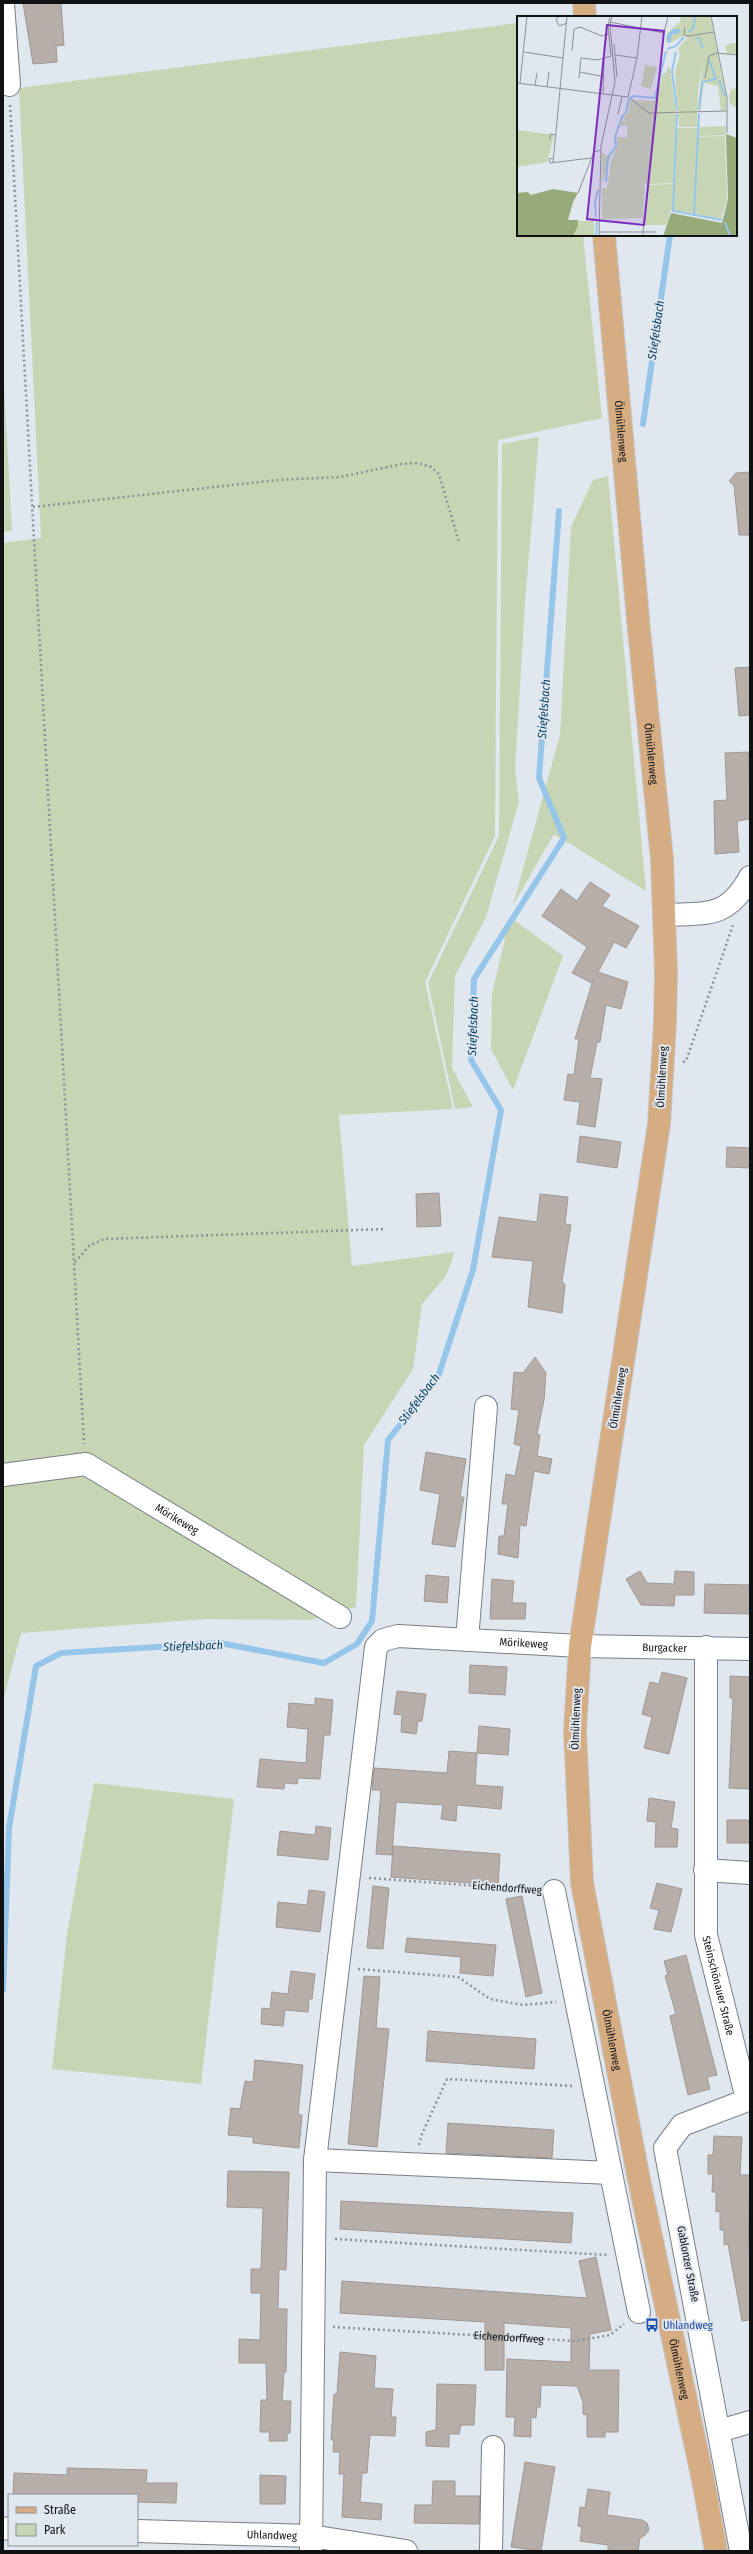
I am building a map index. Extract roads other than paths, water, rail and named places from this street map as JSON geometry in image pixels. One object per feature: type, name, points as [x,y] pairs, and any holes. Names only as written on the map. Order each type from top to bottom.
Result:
[{"type":"main road","points":[[584,3],[585,16]]},
{"type":"main road","name":"Ölmühlenweg","points":[[604,236],[639,630],[662,859],[666,972],[663,1064],[657,1139],[580,1646],[575,1732],[582,1884],[639,2180],[703,2480],[716,2551]]},
{"type":"street","points":[[3,3],[9,85]]},
{"type":"street","points":[[664,915],[704,913],[728,906],[741,893],[750,877]]},
{"type":"street","points":[[467,1640],[486,1407]]},
{"type":"street","name":"Mörikeweg","points":[[3,1475],[86,1464],[340,1617]]},
{"type":"street","name":"Mörikeweg","points":[[315,2160],[376,1647],[383,1640],[398,1636],[580,1646]]},
{"type":"street","name":"Burgacker","points":[[580,1646],[706,1647],[750,1649]]},
{"type":"street","name":"Steinschönauer Straße","points":[[706,1647],[706,1935],[748,2099]]},
{"type":"street","points":[[705,1870],[750,1873]]},
{"type":"street","name":"Eichendorffweg","points":[[554,1891],[639,2312]]},
{"type":"street","name":"Gablonzer Straße","points":[[741,2551],[665,2148],[682,2125],[748,2099]]},
{"type":"street","points":[[311,2544],[315,2160],[611,2173]]},
{"type":"street","points":[[719,2431],[750,2422]]},
{"type":"street","points":[[491,2551],[493,2447]]},
{"type":"street","name":"Uhlandweg","points":[[138,2531],[406,2551]]},
{"type":"waterway","name":"Stiefelsbach","points":[[643,424],[670,236]]},
{"type":"waterway","name":"Stiefelsbach","points":[[3,1990],[9,1828],[36,1666],[61,1653],[220,1643],[324,1663],[357,1644],[372,1621],[388,1440],[438,1377],[473,1270],[501,1110],[471,1060],[474,979],[564,838],[539,778],[559,511]]},
{"type":"place","name":"Uhlandweg","points":[[652,2325]]}]
